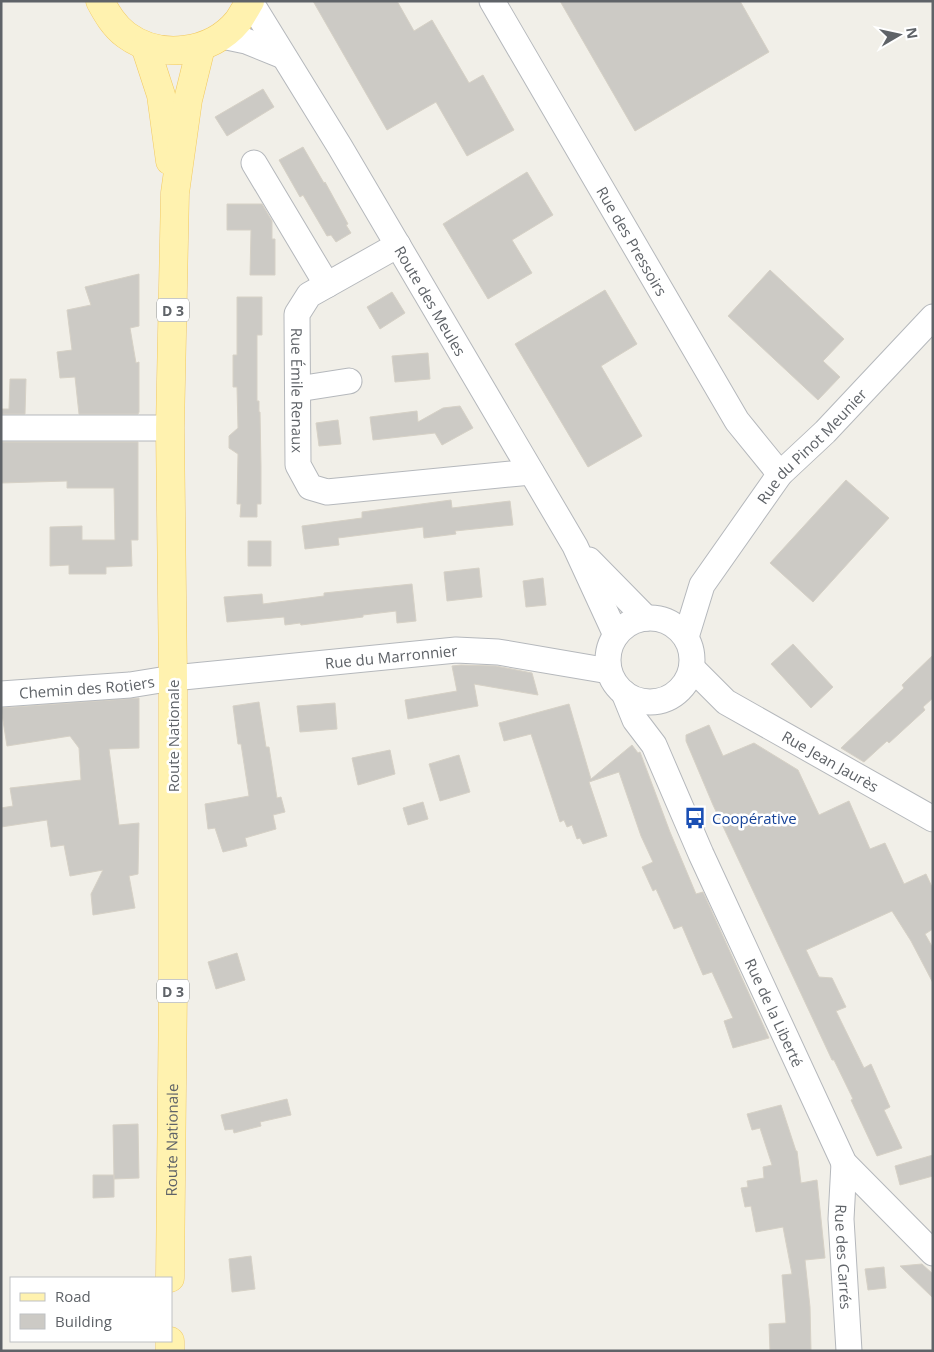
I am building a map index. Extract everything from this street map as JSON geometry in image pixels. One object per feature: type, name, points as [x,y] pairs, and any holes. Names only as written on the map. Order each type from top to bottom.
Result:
[{"type":"main road","points":[[100,1],[110,19],[126,35],[145,46],[173,52],[212,42],[238,21],[250,1]]},
{"type":"main road","name":"D 3","points":[[175,193],[188,100],[212,42]]},
{"type":"main road","name":"D 3","points":[[145,46],[161,95],[175,193]]},
{"type":"main road","name":"Route Nationale","points":[[170,1277],[173,998],[173,678],[170,428],[175,193]]},
{"type":"street","name":"Route des Meules","points":[[250,1],[340,147],[575,546],[616,635]]},
{"type":"street","name":"Rue des Pressoirs","points":[[492,1],[737,421],[780,474]]},
{"type":"street","points":[[212,42],[246,41],[283,56]]},
{"type":"street","points":[[254,163],[327,285]]},
{"type":"street","name":"Rue Émile Renaux","points":[[398,245],[309,295],[297,314],[298,465],[310,487],[327,492],[531,472]]},
{"type":"street","name":"Rue du Pinot Meunier","points":[[686,637],[702,585],[780,474],[825,432],[933,316]]},
{"type":"street","points":[[298,389],[349,381]]},
{"type":"street","points":[[1,428],[170,428]]},
{"type":"street","name":"Route des Meules","points":[[575,546],[650,618]]},
{"type":"street","name":"Rue du Pinot Meunier","points":[[650,618],[702,585]]},
{"type":"street","points":[[650,618],[667,621],[678,627],[686,637],[692,652],[692,668],[686,682],[667,697],[646,702],[632,698],[617,687],[609,671],[608,660],[609,649],[616,635],[628,624],[650,618]]},
{"type":"street","name":"Rue du Marronnier","points":[[173,678],[456,650],[498,652],[609,671]]},
{"type":"street","name":"Rue Jean Jaurès","points":[[692,668],[726,702],[933,819]]},
{"type":"street","name":"Chemin des Rotiers","points":[[1,694],[130,684],[173,678]]},
{"type":"street","name":"Rue de la Liberté","points":[[624,693],[635,720],[654,745],[665,775],[704,861],[844,1163],[933,1253]]},
{"type":"street","name":"Rue Jean Jaurès","points":[[667,697],[726,702]]},
{"type":"street","name":"Rue de la Liberté","points":[[654,745],[667,697]]},
{"type":"street","name":"Rue des Carrés","points":[[844,1163],[841,1219],[849,1351]]},
{"type":"building","points":[[313,1],[397,1],[414,31],[432,20],[469,83],[483,75],[514,130],[467,156],[436,102],[387,130]]},
{"type":"building","points":[[560,1],[740,1],[769,52],[635,131]]},
{"type":"building","points":[[263,89],[274,107],[227,136],[215,117]]},
{"type":"building","points":[[303,147],[348,224],[346,225],[351,233],[336,242],[331,235],[327,236],[303,195],[300,197],[279,160]]},
{"type":"building","points":[[527,172],[553,215],[512,240],[532,273],[488,299],[443,224]]},
{"type":"building","points":[[227,204],[262,204],[272,221],[272,239],[275,239],[275,275],[250,275],[251,230],[227,230]]},
{"type":"building","points":[[770,270],[844,339],[823,361],[840,377],[818,400],[728,316]]},
{"type":"building","points":[[139,274],[139,326],[130,328],[136,363],[139,362],[139,412],[138,414],[79,414],[75,377],[60,378],[57,352],[72,350],[67,310],[91,305],[85,287]]},
{"type":"building","points":[[605,290],[637,344],[601,366],[642,436],[588,467],[515,344]]},
{"type":"building","points":[[392,292],[405,313],[380,329],[367,307]]},
{"type":"building","points":[[237,297],[262,297],[262,335],[257,335],[257,401],[259,401],[260,412],[261,504],[257,504],[257,517],[240,517],[241,504],[237,504],[238,454],[229,448],[229,436],[238,428],[237,387],[233,387],[233,355],[237,355]]},
{"type":"building","points":[[428,353],[430,379],[395,382],[392,356]]},
{"type":"building","points":[[10,379],[26,379],[25,414],[1,414],[1,409],[9,409]]},
{"type":"building","points":[[460,406],[473,428],[442,445],[435,433],[373,440],[370,417],[417,411],[418,422],[443,408]]},
{"type":"building","points":[[338,420],[341,444],[319,446],[316,423]]},
{"type":"building","points":[[1,442],[138,442],[138,540],[131,540],[132,566],[106,567],[106,574],[69,574],[69,565],[50,566],[50,527],[82,526],[82,540],[115,540],[114,488],[67,488],[67,481],[1,483]]},
{"type":"building","points":[[846,480],[889,518],[813,602],[770,563]]},
{"type":"building","points":[[451,500],[452,508],[510,501],[513,525],[455,531],[456,534],[424,538],[423,527],[338,538],[339,545],[305,549],[302,526],[362,518],[362,512]]},
{"type":"building","points":[[248,541],[271,541],[271,566],[248,566]]},
{"type":"building","points":[[479,568],[482,597],[447,601],[444,572]]},
{"type":"building","points":[[543,578],[546,605],[526,607],[523,581]]},
{"type":"building","points":[[412,584],[416,621],[397,623],[396,611],[301,625],[300,623],[285,625],[284,617],[227,622],[224,597],[262,594],[263,604],[324,596],[324,593]]},
{"type":"building","points":[[793,644],[833,687],[811,708],[771,664]]},
{"type":"building","points":[[933,655],[933,698],[923,707],[925,710],[889,743],[887,741],[864,762],[841,748],[904,688],[902,685]]},
{"type":"building","points":[[452,666],[496,666],[532,673],[538,695],[474,684],[478,706],[408,719],[405,700],[457,691]]},
{"type":"building","points":[[139,698],[139,748],[109,749],[119,825],[139,823],[138,874],[129,876],[135,908],[93,915],[91,894],[103,870],[70,876],[64,845],[51,847],[47,820],[1,827],[1,808],[13,806],[10,788],[81,780],[79,748],[70,736],[7,746],[1,708]]},
{"type":"building","points":[[259,702],[266,747],[269,747],[277,798],[281,797],[285,812],[273,815],[276,829],[245,838],[247,846],[223,852],[215,828],[208,829],[205,804],[249,796],[241,744],[238,744],[233,706]]},
{"type":"building","points":[[335,703],[337,729],[300,732],[297,706]]},
{"type":"building","points":[[569,704],[591,779],[632,745],[638,753],[640,752],[696,894],[703,892],[769,1038],[733,1048],[724,1021],[733,1018],[712,972],[703,975],[682,926],[674,929],[656,889],[653,891],[642,867],[653,862],[641,836],[619,772],[589,782],[607,836],[583,844],[580,838],[577,839],[572,825],[567,827],[564,820],[560,822],[531,734],[504,741],[499,723]]},
{"type":"building","points":[[709,725],[723,756],[754,743],[798,770],[819,815],[849,801],[870,849],[885,843],[904,884],[926,874],[933,889],[933,929],[925,934],[933,948],[933,983],[911,941],[892,911],[806,950],[819,977],[832,978],[846,1007],[836,1011],[864,1068],[871,1064],[890,1107],[884,1110],[902,1148],[877,1156],[851,1100],[853,1099],[834,1060],[832,1060],[713,805],[686,741],[686,735]]},
{"type":"building","points":[[390,750],[395,774],[358,785],[352,758]]},
{"type":"building","points":[[459,755],[470,792],[440,801],[429,764]]},
{"type":"building","points":[[423,802],[428,819],[408,825],[403,808]]},
{"type":"building","points":[[237,953],[245,980],[216,989],[208,962]]},
{"type":"building","points":[[287,1099],[291,1115],[260,1122],[261,1126],[234,1133],[233,1129],[225,1130],[221,1115]]},
{"type":"building","points":[[781,1105],[797,1151],[801,1183],[817,1180],[825,1258],[805,1260],[810,1307],[811,1351],[770,1351],[769,1324],[786,1323],[782,1275],[792,1274],[783,1227],[756,1232],[751,1206],[745,1207],[741,1188],[748,1187],[747,1181],[764,1178],[763,1167],[772,1165],[760,1128],[752,1130],[747,1114]]},
{"type":"building","points":[[138,1124],[139,1178],[114,1179],[113,1125]]},
{"type":"building","points":[[933,1155],[933,1176],[900,1185],[895,1166]]},
{"type":"building","points":[[93,1175],[114,1175],[114,1197],[93,1198]]},
{"type":"building","points":[[251,1256],[255,1289],[232,1292],[229,1259]]},
{"type":"building","points":[[922,1264],[933,1274],[933,1298],[900,1266]]},
{"type":"building","points":[[884,1267],[886,1288],[868,1290],[865,1269]]},
{"type":"place","name":"Coopérative","points":[[695,818]]}]
